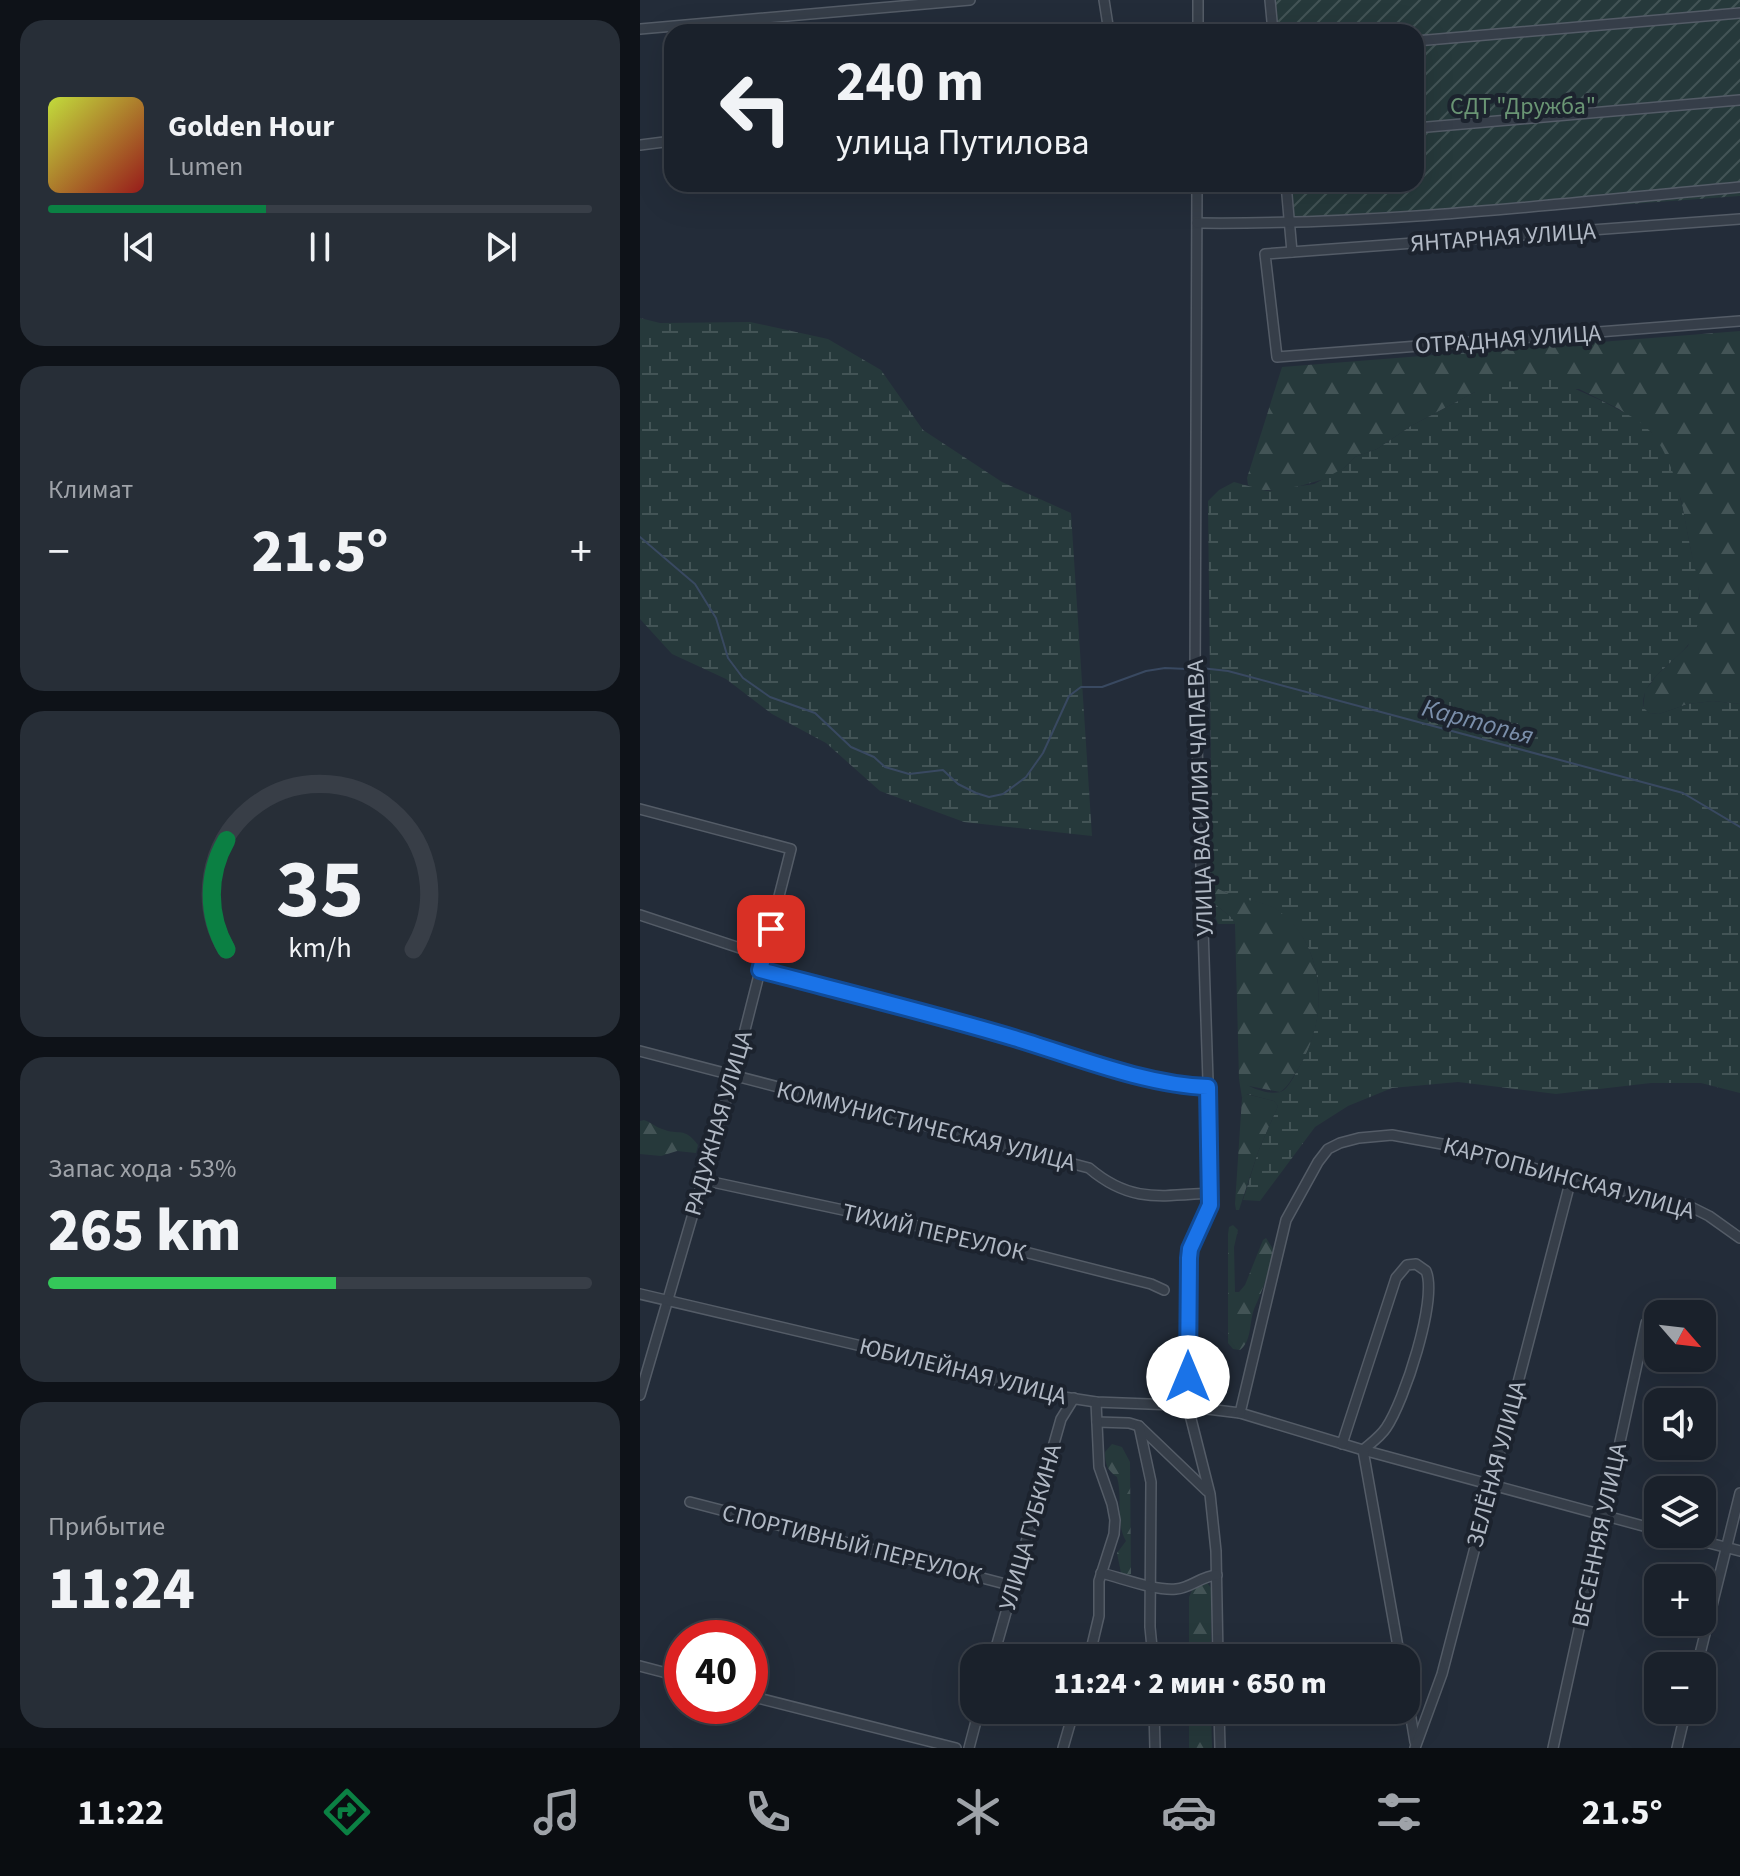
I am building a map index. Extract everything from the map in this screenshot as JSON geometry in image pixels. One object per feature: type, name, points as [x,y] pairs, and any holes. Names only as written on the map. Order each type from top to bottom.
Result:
[{"type":"street","points":[[697,24],[970,0]]},
{"type":"street","points":[[1104,0],[1108,24]]},
{"type":"street","points":[[1198,0],[1198,24]]},
{"type":"street","points":[[1270,0],[1272,24]]},
{"type":"street","points":[[1424,40],[1740,13]]},
{"type":"street","points":[[640,29],[664,27]]},
{"type":"street","points":[[1424,127],[1740,100]]},
{"type":"street","points":[[640,145],[664,142]]},
{"type":"street","name":"ЯНТАРНАЯ УЛИЦА","points":[[1197,223],[1290,224],[1535,208],[1740,187]]},
{"type":"street","name":"УЛИЦА ВАСИЛИЯ ЧАПАЕВА","points":[[1197,192],[1195,683],[1210,1205],[1189,1258],[1188,1407],[1210,1494],[1217,1575],[1218,1644]]},
{"type":"street","points":[[1287,192],[1292,252]]},
{"type":"street","name":"ЯНТАРНАЯ УЛИЦА","points":[[1277,357],[1265,254],[1740,219]]},
{"type":"street","name":"ОТРАДНАЯ УЛИЦА","points":[[1277,357],[1740,321]]},
{"type":"street","name":"РАДУЖНАЯ УЛИЦА","points":[[640,809],[791,849],[733,1077],[640,1395]]},
{"type":"street","points":[[640,915],[764,956]]},
{"type":"street","points":[[760,970],[1009,1036],[1133,1074],[1208,1087]]},
{"type":"street","name":"КОММУНИСТИЧЕСКАЯ УЛИЦА","points":[[640,1051],[1089,1168],[1122,1190],[1141,1195],[1210,1193]]},
{"type":"street","name":"КАРТОПЬИНСКАЯ УЛИЦА","points":[[1240,1413],[1286,1220],[1318,1162],[1328,1149],[1340,1143],[1392,1135],[1464,1148],[1571,1179],[1687,1205],[1740,1238]]},
{"type":"street","name":"ЗЕЛЁНАЯ УЛИЦА","points":[[1416,1747],[1442,1674],[1571,1179]]},
{"type":"street","name":"ТИХИЙ ПЕРЕУЛОК","points":[[703,1180],[946,1232],[1151,1284],[1164,1290]]},
{"type":"street","points":[[1342,1444],[1396,1278],[1407,1265],[1416,1264],[1426,1271],[1430,1285],[1428,1305],[1408,1378],[1385,1430],[1363,1450],[1398,1644]]},
{"type":"street","name":"ЮБИЛЕЙНАЯ УЛИЦА","points":[[640,1294],[955,1368],[1044,1394],[1096,1402],[1240,1413],[1363,1450],[1644,1526]]},
{"type":"street","name":"ВЕСЕННЯЯ УЛИЦА","points":[[1553,1748],[1644,1332]]},
{"type":"street","name":"УЛИЦА ГУБКИНА","points":[[997,1644],[1061,1419],[1074,1398]]},
{"type":"street","points":[[1092,1644],[1099,1616],[1101,1573],[1114,1534],[1115,1520],[1099,1467],[1096,1402]]},
{"type":"street","points":[[1097,1422],[1139,1426],[1210,1494]]},
{"type":"street","points":[[1139,1426],[1151,1482],[1152,1644]]},
{"type":"street","points":[[1701,1652],[1740,1493]]},
{"type":"street","name":"СПОРТИВНЫЙ ПЕРЕУЛОК","points":[[690,1502],[739,1517],[931,1562],[1013,1586]]},
{"type":"street","points":[[1716,1545],[1740,1551]]},
{"type":"street","points":[[1101,1573],[1151,1585],[1180,1588],[1200,1578],[1217,1575]]},
{"type":"street","points":[[640,1666],[664,1672]]},
{"type":"street","points":[[768,1701],[956,1748]]},
{"type":"street","points":[[969,1748],[975,1724]]},
{"type":"street","points":[[1063,1748],[1070,1724]]},
{"type":"street","points":[[1154,1724],[1155,1748]]},
{"type":"street","points":[[1219,1724],[1220,1748]]},
{"type":"street","points":[[1412,1724],[1416,1747]]},
{"type":"street","points":[[1677,1748],[1683,1724]]},
{"type":"green space","name":"СДТ \"Дружба\"","points":[[1266,0],[1740,0],[1740,196],[1286,229],[1283,192],[1424,192],[1424,24],[1268,24]]},
{"type":"green space","points":[[640,318],[660,323],[750,322],[828,339],[881,370],[923,430],[1002,482],[1071,513],[1092,836],[964,822],[880,791],[826,743],[772,714],[726,679],[672,654],[640,619]]},
{"type":"green space","points":[[1740,331],[1740,704],[1713,701],[1688,704],[1659,714],[1649,713],[1643,708],[1645,691],[1656,676],[1688,646],[1700,597],[1681,500],[1671,470],[1651,432],[1619,409],[1579,389],[1475,392],[1411,426],[1377,449],[1355,457],[1328,478],[1286,490],[1255,490],[1248,485],[1247,478],[1282,367]]},
{"type":"green space","points":[[1543,378],[1600,400],[1645,427],[1660,444],[1677,486],[1699,588],[1699,620],[1691,641],[1649,685],[1643,707],[1649,713],[1659,714],[1688,704],[1713,701],[1740,704],[1740,1093],[1701,1083],[1651,1083],[1556,1094],[1458,1082],[1392,1088],[1348,1106],[1315,1127],[1260,1201],[1243,1200],[1258,1152],[1278,1106],[1274,1101],[1247,1094],[1242,1098],[1239,1079],[1267,1092],[1279,1092],[1286,1088],[1308,1051],[1318,1011],[1318,990],[1316,969],[1309,950],[1285,916],[1267,905],[1211,886],[1211,901],[1235,924],[1218,924],[1206,892],[1212,860],[1208,501],[1234,482],[1267,491],[1314,484],[1344,468],[1355,457],[1377,449],[1411,426],[1475,392],[1497,383]]},
{"type":"green space","points":[[1211,886],[1279,911],[1299,931],[1309,949],[1318,989],[1315,1031],[1298,1069],[1280,1092],[1244,1085],[1239,1079],[1235,924],[1211,901]]},
{"type":"green space","points":[[1246,1094],[1274,1101],[1278,1106],[1258,1152],[1239,1210],[1236,1210],[1242,1098]]},
{"type":"green space","points":[[640,1121],[668,1131],[689,1135],[698,1145],[696,1153],[640,1154]]},
{"type":"green space","points":[[1233,1225],[1238,1230],[1234,1247],[1235,1292],[1245,1285],[1263,1240],[1266,1238],[1273,1249],[1266,1280],[1252,1314],[1248,1337],[1240,1350],[1233,1349],[1228,1343],[1228,1234],[1229,1227]]},
{"type":"green space","points":[[1112,1444],[1122,1447],[1130,1462],[1129,1576],[1121,1573],[1117,1553],[1126,1541],[1121,1526],[1117,1477],[1105,1460],[1105,1452]]},
{"type":"green space","points":[[1205,1580],[1211,1588],[1211,1644],[1189,1644],[1189,1597],[1194,1586]]},
{"type":"green space","points":[[1189,1724],[1211,1724],[1212,1748],[1189,1748]]},
{"type":"waterway","name":"Картопья","points":[[640,537],[695,584],[716,618],[728,658],[743,678],[770,697],[815,713],[851,747],[874,757],[885,767],[909,774],[943,770],[958,784],[989,797],[1003,794],[1026,777],[1043,753],[1069,696],[1081,687],[1102,687],[1146,671],[1187,669]]},
{"type":"waterway","name":"Картопья","points":[[1201,668],[1228,671],[1683,793],[1740,827]]},
{"type":"route","points":[[771,929],[760,970],[1009,1036],[1133,1074],[1208,1087],[1210,1205],[1190,1249],[1188,1377]]}]
